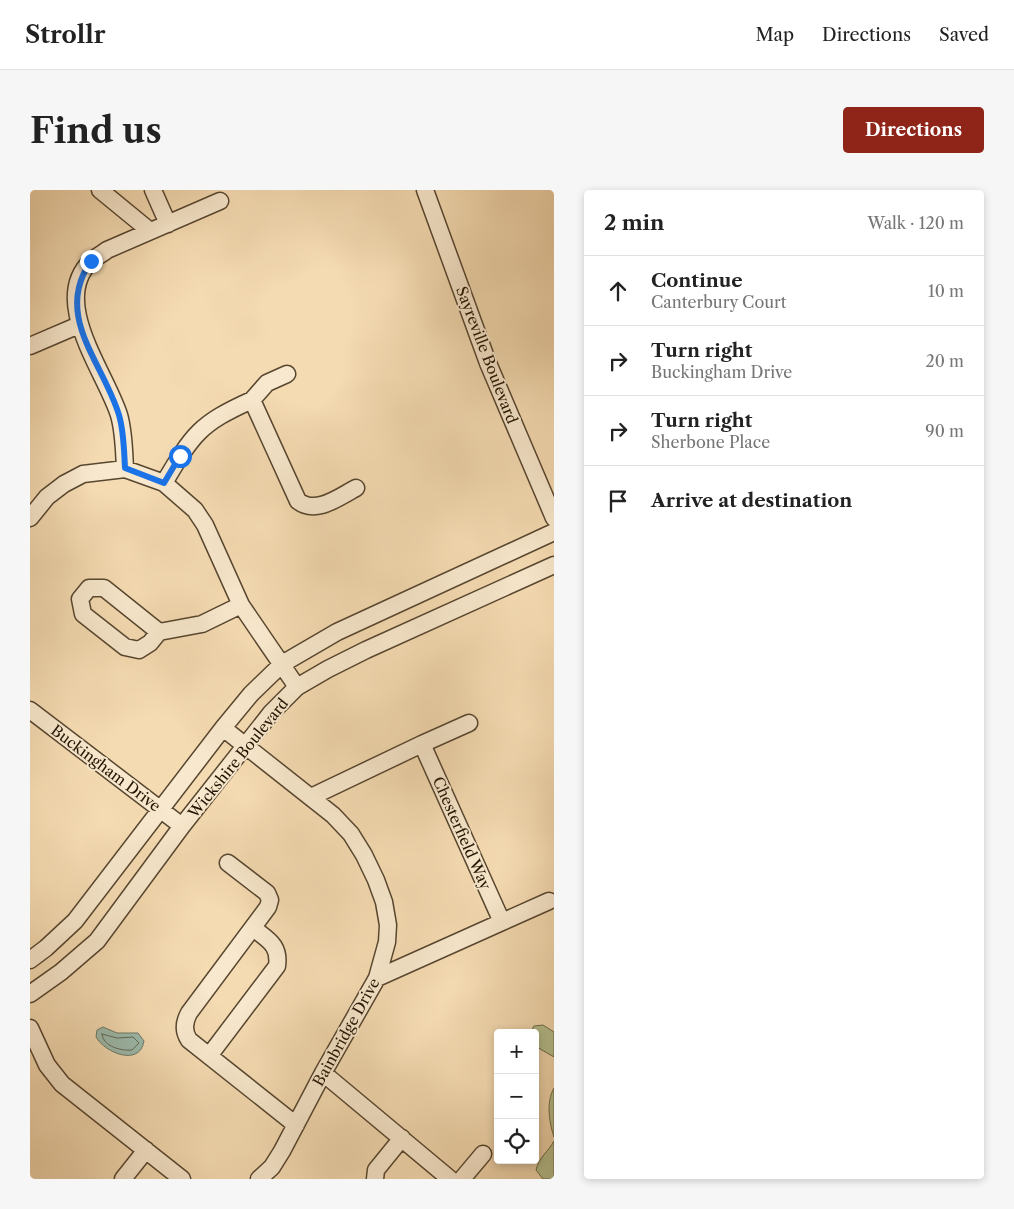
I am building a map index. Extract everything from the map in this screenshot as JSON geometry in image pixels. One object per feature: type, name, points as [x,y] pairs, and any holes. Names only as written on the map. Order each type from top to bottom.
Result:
[{"type":"street","points":[[100,190],[150,231]]},
{"type":"street","points":[[153,190],[168,224]]},
{"type":"street","name":"Sayreville Boulevard","points":[[425,190],[488,363],[554,518]]},
{"type":"street","points":[[125,468],[119,415],[79,325],[76,292],[81,276],[91,261],[107,250],[220,201]]},
{"type":"street","points":[[30,346],[79,325]]},
{"type":"street","points":[[164,483],[191,439],[203,427],[220,415],[252,400],[267,384],[287,374]]},
{"type":"street","points":[[252,400],[298,501],[311,507],[320,506],[356,488]]},
{"type":"street","points":[[30,518],[46,497],[64,484],[84,474],[125,468],[164,483],[196,510],[205,525],[241,606],[297,687]]},
{"type":"street","name":"Wickshire Boulevard","points":[[30,960],[75,921],[159,808],[223,728],[251,694],[282,664],[337,632],[554,532]]},
{"type":"street","name":"Wickshire Boulevard","points":[[30,994],[61,972],[97,940],[182,826],[271,713],[297,687],[366,650],[554,565]]},
{"type":"street","points":[[159,632],[150,643],[139,650],[125,647],[83,614],[80,599],[89,588],[104,588],[159,632],[180,630],[202,624],[241,606]]},
{"type":"street","name":"Buckingham Drive","points":[[30,710],[182,826]]},
{"type":"street","points":[[311,797],[469,723]]},
{"type":"street","name":"Bainbridge Drive","points":[[223,728],[311,797],[351,834],[364,855],[384,902],[388,925],[387,942],[377,978],[272,1167],[259,1179]]},
{"type":"street","name":"Chesterfield Way","points":[[422,744],[502,922]]},
{"type":"street","points":[[228,863],[267,893],[270,900],[268,908],[185,1020],[184,1034],[189,1040],[296,1125]]},
{"type":"street","points":[[377,978],[549,901]]},
{"type":"street","points":[[209,1056],[277,966],[279,955],[274,945],[253,928]]},
{"type":"street","points":[[30,1028],[47,1065],[62,1084],[182,1179]]},
{"type":"street","points":[[323,1073],[450,1179]]},
{"type":"street","points":[[375,1179],[376,1170],[402,1138]]},
{"type":"street","points":[[123,1179],[146,1150]]},
{"type":"street","points":[[462,1179],[483,1154]]},
{"type":"green space","points":[[543,1025],[554,1032],[554,1057],[539,1048],[539,1029],[532,1029],[534,1026]]},
{"type":"green space","points":[[554,1088],[554,1137],[549,1112],[551,1094]]},
{"type":"green space","points":[[554,1141],[554,1179],[543,1179],[536,1170],[539,1162]]},
{"type":"water","points":[[103,1027],[117,1033],[138,1033],[144,1041],[141,1049],[136,1054],[122,1055],[107,1048],[96,1037],[97,1030]]},
{"type":"route","points":[[91,261],[81,276],[76,292],[79,325],[119,415],[123,436],[125,468],[164,483],[180,456]]}]
